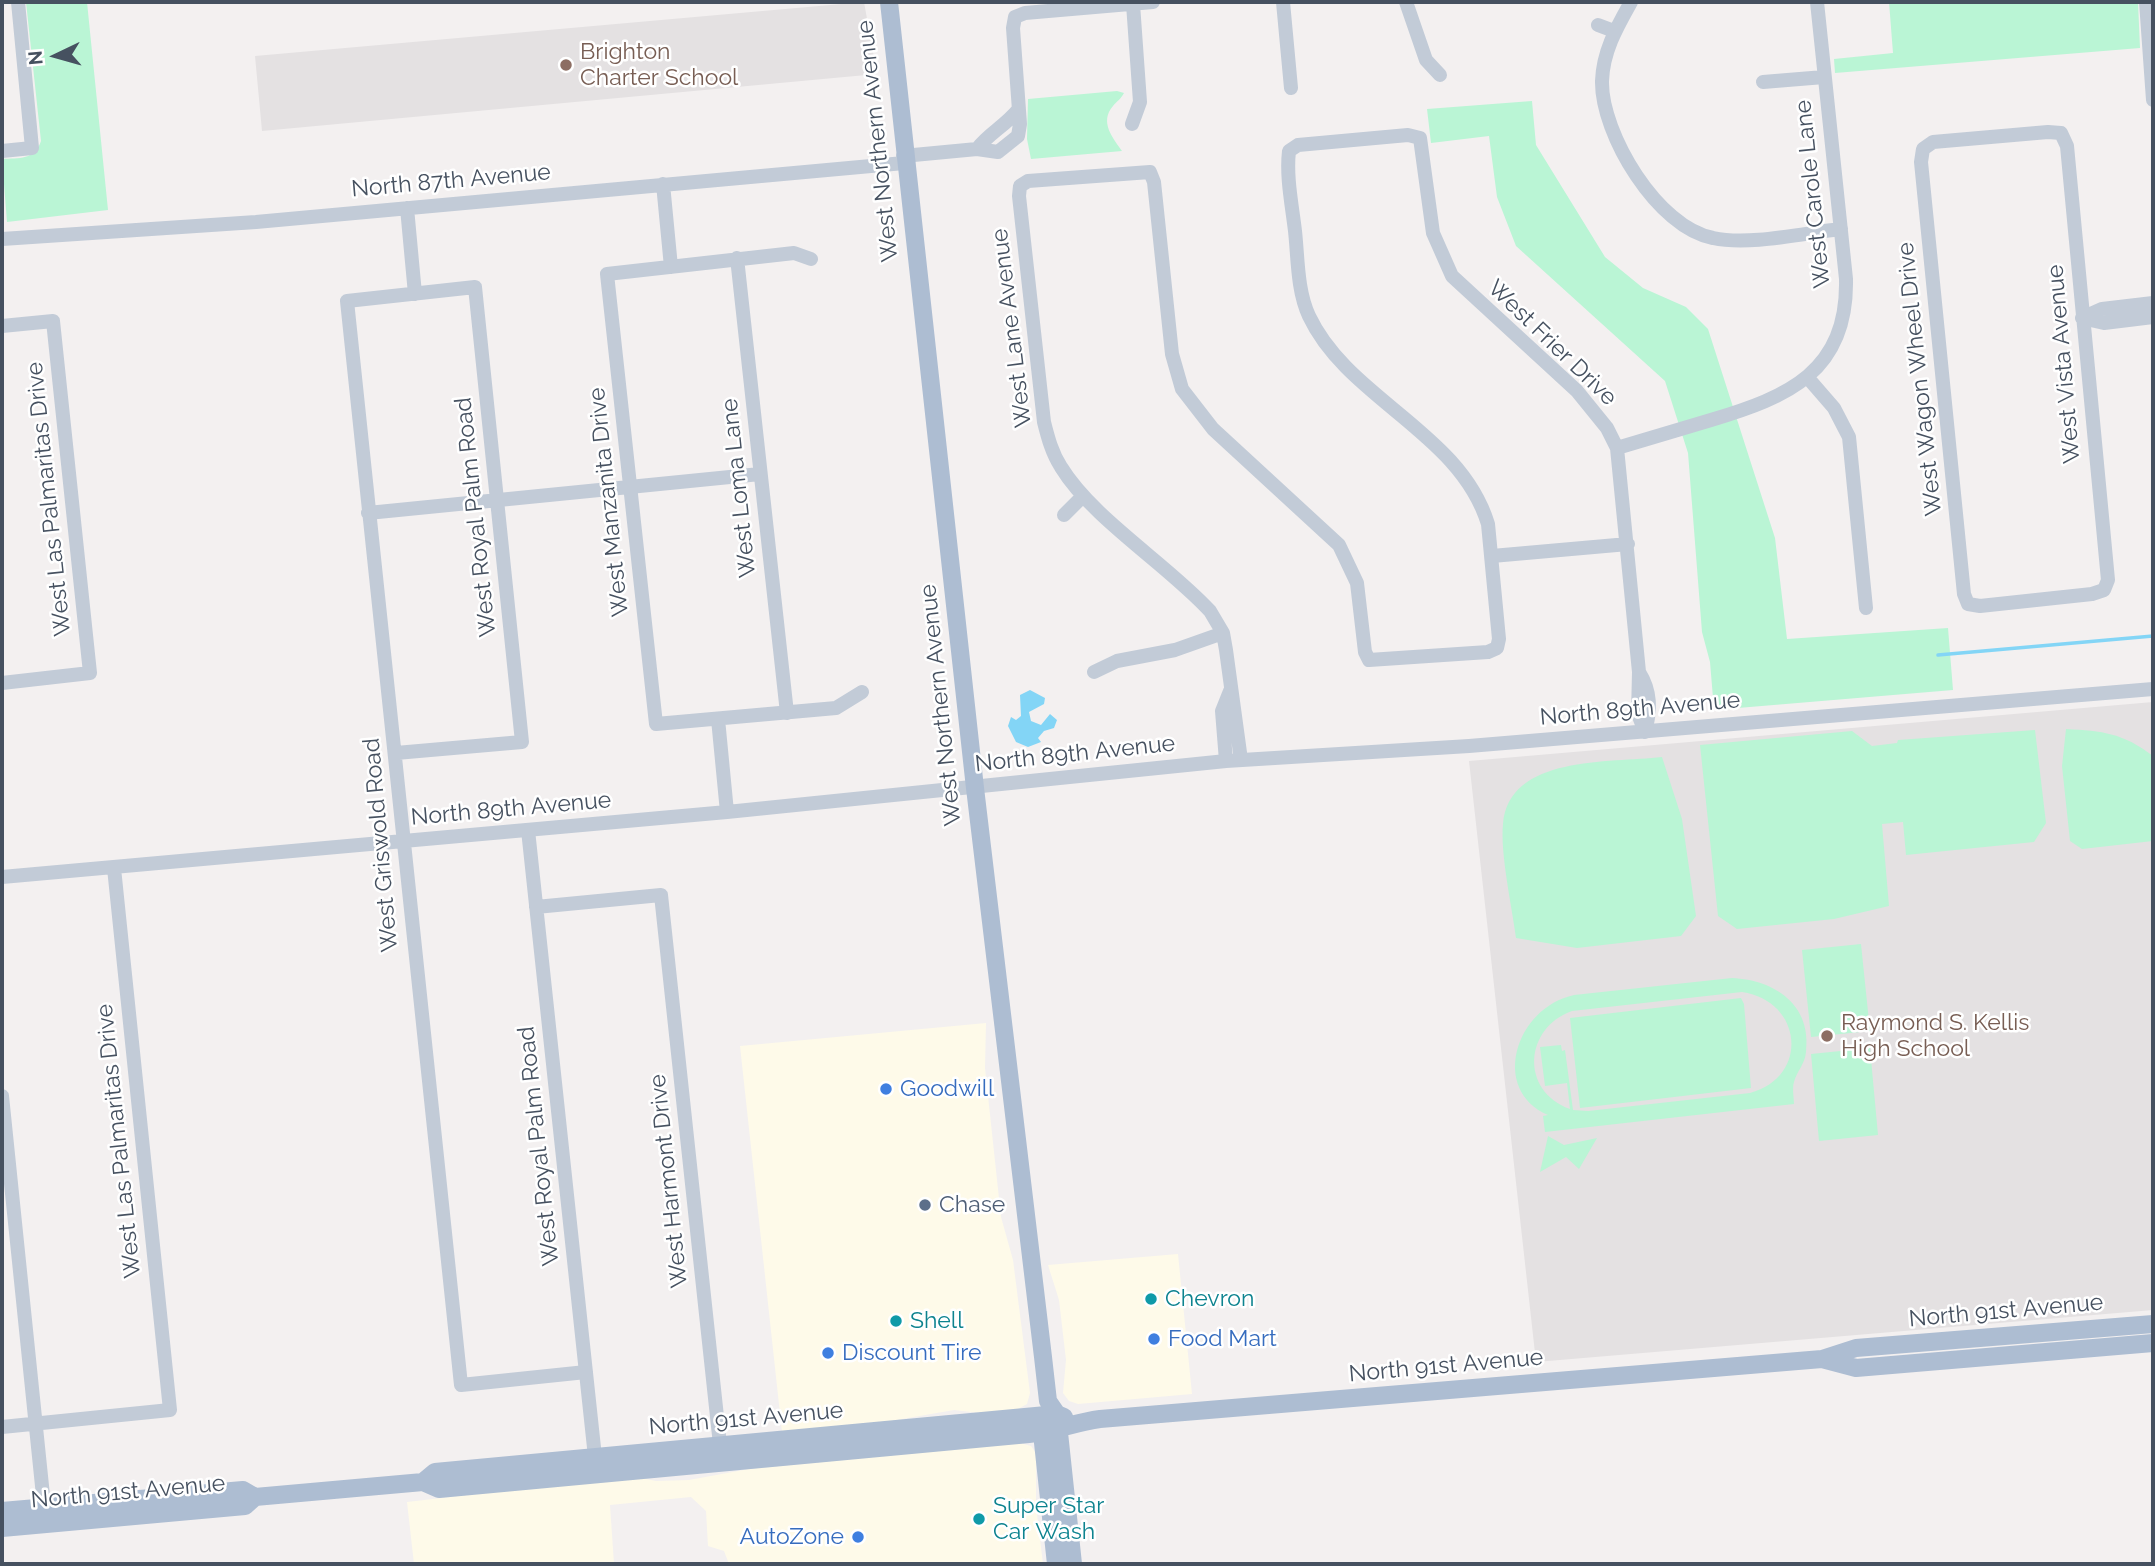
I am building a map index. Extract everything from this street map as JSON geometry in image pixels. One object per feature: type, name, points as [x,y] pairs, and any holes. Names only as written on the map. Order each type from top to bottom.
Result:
[{"type":"main road","name":"West Northern Avenue","points":[[888,2],[975,788],[1049,1419],[1073,1564]]},
{"type":"main road","name":"North 91st Avenue","points":[[2,1511],[45,1515],[245,1506],[255,1497],[423,1482],[439,1489],[515,1482],[893,1430],[1049,1419],[1075,1422],[1822,1359],[1856,1348],[2153,1324]]},
{"type":"main road","points":[[1974,1338],[1976,1358]]},
{"type":"main road","name":"North 91st Avenue","points":[[1822,1359],[1856,1368],[2153,1343]]},
{"type":"main road","name":"West Northern Avenue","points":[[1049,1419],[1056,1564]]},
{"type":"main road","name":"North 91st Avenue","points":[[423,1482],[435,1472],[595,1458],[798,1456],[1049,1419]]},
{"type":"main road","points":[[798,1456],[831,1446],[881,1441],[891,1437],[893,1430]]},
{"type":"main road","points":[[515,1482],[541,1472],[582,1467],[595,1458]]},
{"type":"main road","name":"North 91st Avenue","points":[[2,1528],[45,1515]]},
{"type":"street","points":[[2,151],[32,148],[18,2]]},
{"type":"street","points":[[998,132],[1009,145],[1018,136],[1013,28],[1015,17],[1025,13],[1153,2]]},
{"type":"street","points":[[1283,2],[1291,88]]},
{"type":"street","points":[[1406,2],[1426,60],[1440,75]]},
{"type":"street","points":[[1631,2],[1614,31],[1602,83],[1608,119],[1649,194],[1669,217],[1691,232],[1714,239],[1841,229]]},
{"type":"street","name":"West Carole Lane","points":[[1808,378],[1830,350],[1844,312],[1846,279],[1817,2]]},
{"type":"street","points":[[2146,2],[2153,100]]},
{"type":"street","points":[[1132,124],[1140,102],[1133,4]]},
{"type":"street","points":[[1598,25],[1614,31]]},
{"type":"street","points":[[1763,82],[1824,76]]},
{"type":"street","points":[[977,149],[986,136],[998,132],[1018,110]]},
{"type":"street","name":"West Wagon Wheel Drive","points":[[2061,133],[1933,142],[1923,149],[1921,162],[1964,594],[1968,604],[1980,606],[2104,590]]},
{"type":"street","name":"West Vista Avenue","points":[[2061,133],[2067,146],[2108,580],[2104,590]]},
{"type":"street","name":"West Frier Drive","points":[[1492,556],[1488,524],[1471,485],[1451,462],[1334,353],[1307,313],[1301,288],[1289,151],[1298,145],[1408,135],[1420,138],[1433,233],[1452,276],[1577,391],[1607,428],[1617,448],[1639,672],[1638,714],[1645,732]]},
{"type":"street","name":"North 87th Avenue","points":[[2,239],[407,208],[904,160],[977,149],[998,152],[1009,145]]},
{"type":"street","name":"West Lane Avenue","points":[[1234,761],[1222,711],[1230,691],[1223,633],[1197,596],[1083,496],[1062,469],[1051,448],[1044,422],[1020,186],[1028,181],[1150,172],[1154,182],[1172,354],[1182,389],[1213,429],[1339,545],[1357,583],[1364,652],[1370,660],[1488,652],[1497,648],[1492,556]]},
{"type":"street","points":[[663,184],[671,267],[794,253],[811,259]]},
{"type":"street","points":[[407,208],[415,294]]},
{"type":"street","name":"West Loma Lane","points":[[737,258],[788,713]]},
{"type":"street","name":"West Manzanita Drive","points":[[671,267],[607,274],[656,724],[719,719]]},
{"type":"street","name":"West Royal Palm Road","points":[[396,753],[522,741],[475,287],[415,294]]},
{"type":"street","name":"West Griswold Road","points":[[415,294],[347,301],[461,1385],[586,1372]]},
{"type":"street","points":[[2082,318],[2102,309],[2153,303]]},
{"type":"street","points":[[2082,318],[2104,323],[2153,317]]},
{"type":"street","name":"West Las Palmaritas Drive","points":[[2,326],[53,321],[89,673],[2,683]]},
{"type":"street","points":[[1617,448],[1767,402],[1808,378],[1834,408],[1849,437],[1866,608]]},
{"type":"street","points":[[368,513],[760,474]]},
{"type":"street","points":[[1064,515],[1083,496]]},
{"type":"street","points":[[1492,556],[1628,544]]},
{"type":"street","points":[[1094,672],[1117,661],[1175,650],[1223,633]]},
{"type":"street","name":"North 89th Avenue","points":[[2,877],[727,812],[1234,761],[1645,732],[2153,689]]},
{"type":"street","points":[[727,812],[719,719],[836,708],[862,692]]},
{"type":"street","name":"West Royal Palm Road","points":[[528,830],[595,1458]]},
{"type":"street","name":"West Las Palmaritas Drive","points":[[36,1424],[170,1410],[114,868]]},
{"type":"street","name":"West Harmont Drive","points":[[536,907],[661,895],[721,1455]]},
{"type":"street","points":[[2,1096],[45,1515]]},
{"type":"street","points":[[2,1427],[36,1424]]},
{"type":"shaded area","name":"Brighton Charter School","points":[[864,2],[877,74],[262,131],[255,56]]},
{"type":"shaded area","name":"Raymond S. Kellis High School","points":[[2153,702],[2153,1310],[1536,1362],[1469,761]]},
{"type":"shaded area","points":[[986,1023],[985,1068],[1001,1217],[1013,1260],[1030,1393],[1027,1404],[1016,1410],[988,1414],[954,1410],[879,1423],[782,1432],[740,1046]]},
{"type":"shaded area","points":[[1178,1254],[1192,1394],[1078,1404],[1069,1401],[1063,1393],[1066,1360],[1059,1300],[1048,1265]]},
{"type":"shaded area","points":[[1020,1443],[1031,1446],[1036,1453],[1036,1506],[1043,1564],[729,1564],[724,1551],[708,1546],[706,1511],[691,1497],[610,1505],[614,1564],[414,1564],[407,1502],[631,1476],[656,1481],[689,1480],[749,1469]]},
{"type":"green space","points":[[26,2],[87,2],[108,210],[7,222],[2,159],[31,155],[41,141]]},
{"type":"green space","points":[[1889,2],[2138,2],[2140,48],[1835,73],[1834,59],[1893,53]]},
{"type":"green space","points":[[1117,91],[1124,93],[1109,112],[1107,124],[1122,151],[1031,159],[1027,139],[1028,99]]},
{"type":"green space","points":[[1532,101],[1536,145],[1605,257],[1643,288],[1686,307],[1708,329],[1775,538],[1787,639],[1948,628],[1953,690],[1714,710],[1710,662],[1702,632],[1688,453],[1665,381],[1516,246],[1497,197],[1489,136],[1431,143],[1427,109]]},
{"type":"green space","points":[[2066,729],[2122,738],[2153,756],[2153,841],[2082,849],[2070,841],[2062,766]]},
{"type":"green space","points":[[2035,730],[2046,823],[2034,842],[1906,855],[1903,822],[1882,824],[1889,906],[1834,919],[1737,929],[1718,916],[1700,745],[1852,731],[1872,746],[1897,743],[1898,740]]},
{"type":"green space","points":[[1662,757],[1682,819],[1696,916],[1681,936],[1577,948],[1516,938],[1503,836],[1509,802],[1523,785],[1542,774],[1565,767]]},
{"type":"green space","points":[[1861,944],[1870,1031],[1811,1037],[1802,950]]},
{"type":"green space","points":[[1732,978],[1763,984],[1776,990],[1797,1008],[1806,1035],[1803,1064],[1793,1084],[1794,1104],[1545,1132],[1543,1116],[1548,1115],[1530,1103],[1519,1088],[1515,1069],[1517,1050],[1525,1032],[1537,1016],[1554,1003],[1574,995]],"holes":[[[1742,992],[1762,998],[1777,1009],[1787,1024],[1791,1040],[1790,1056],[1783,1072],[1769,1084],[1750,1093],[1588,1111],[1573,1110],[1565,1050],[1562,1051],[1561,1045],[1540,1047],[1545,1086],[1567,1083],[1570,1109],[1554,1100],[1542,1088],[1536,1075],[1534,1060],[1544,1031],[1556,1019],[1572,1011]]]},
{"type":"green space","points":[[1741,998],[1744,1004],[1751,1088],[1580,1108],[1570,1018]]},
{"type":"green space","points":[[1870,1048],[1878,1135],[1819,1141],[1811,1054]]},
{"type":"green space","points":[[1548,1136],[1564,1145],[1597,1138],[1579,1169],[1566,1157],[1540,1172]]},
{"type":"water","points":[[1030,690],[1045,698],[1044,704],[1029,712],[1031,721],[1041,725],[1050,714],[1057,720],[1054,728],[1044,731],[1038,738],[1041,742],[1028,747],[1016,742],[1008,726],[1011,717],[1016,720],[1021,716],[1020,695]]},
{"type":"waterway","points":[[1938,655],[2153,636]]},
{"type":"place","name":"Brighton Charter School","points":[[566,65]]},
{"type":"place","name":"Raymond S. Kellis High School","points":[[1827,1036]]},
{"type":"place","name":"Goodwill","points":[[886,1089]]},
{"type":"place","name":"Chase","points":[[925,1205]]},
{"type":"place","name":"Chevron","points":[[1151,1299]]},
{"type":"place","name":"Shell","points":[[896,1321]]},
{"type":"place","name":"Food Mart","points":[[1154,1339]]},
{"type":"place","name":"Discount Tire","points":[[828,1353]]},
{"type":"place","name":"Super Star Car Wash","points":[[979,1519]]},
{"type":"place","name":"AutoZone","points":[[858,1537]]}]
